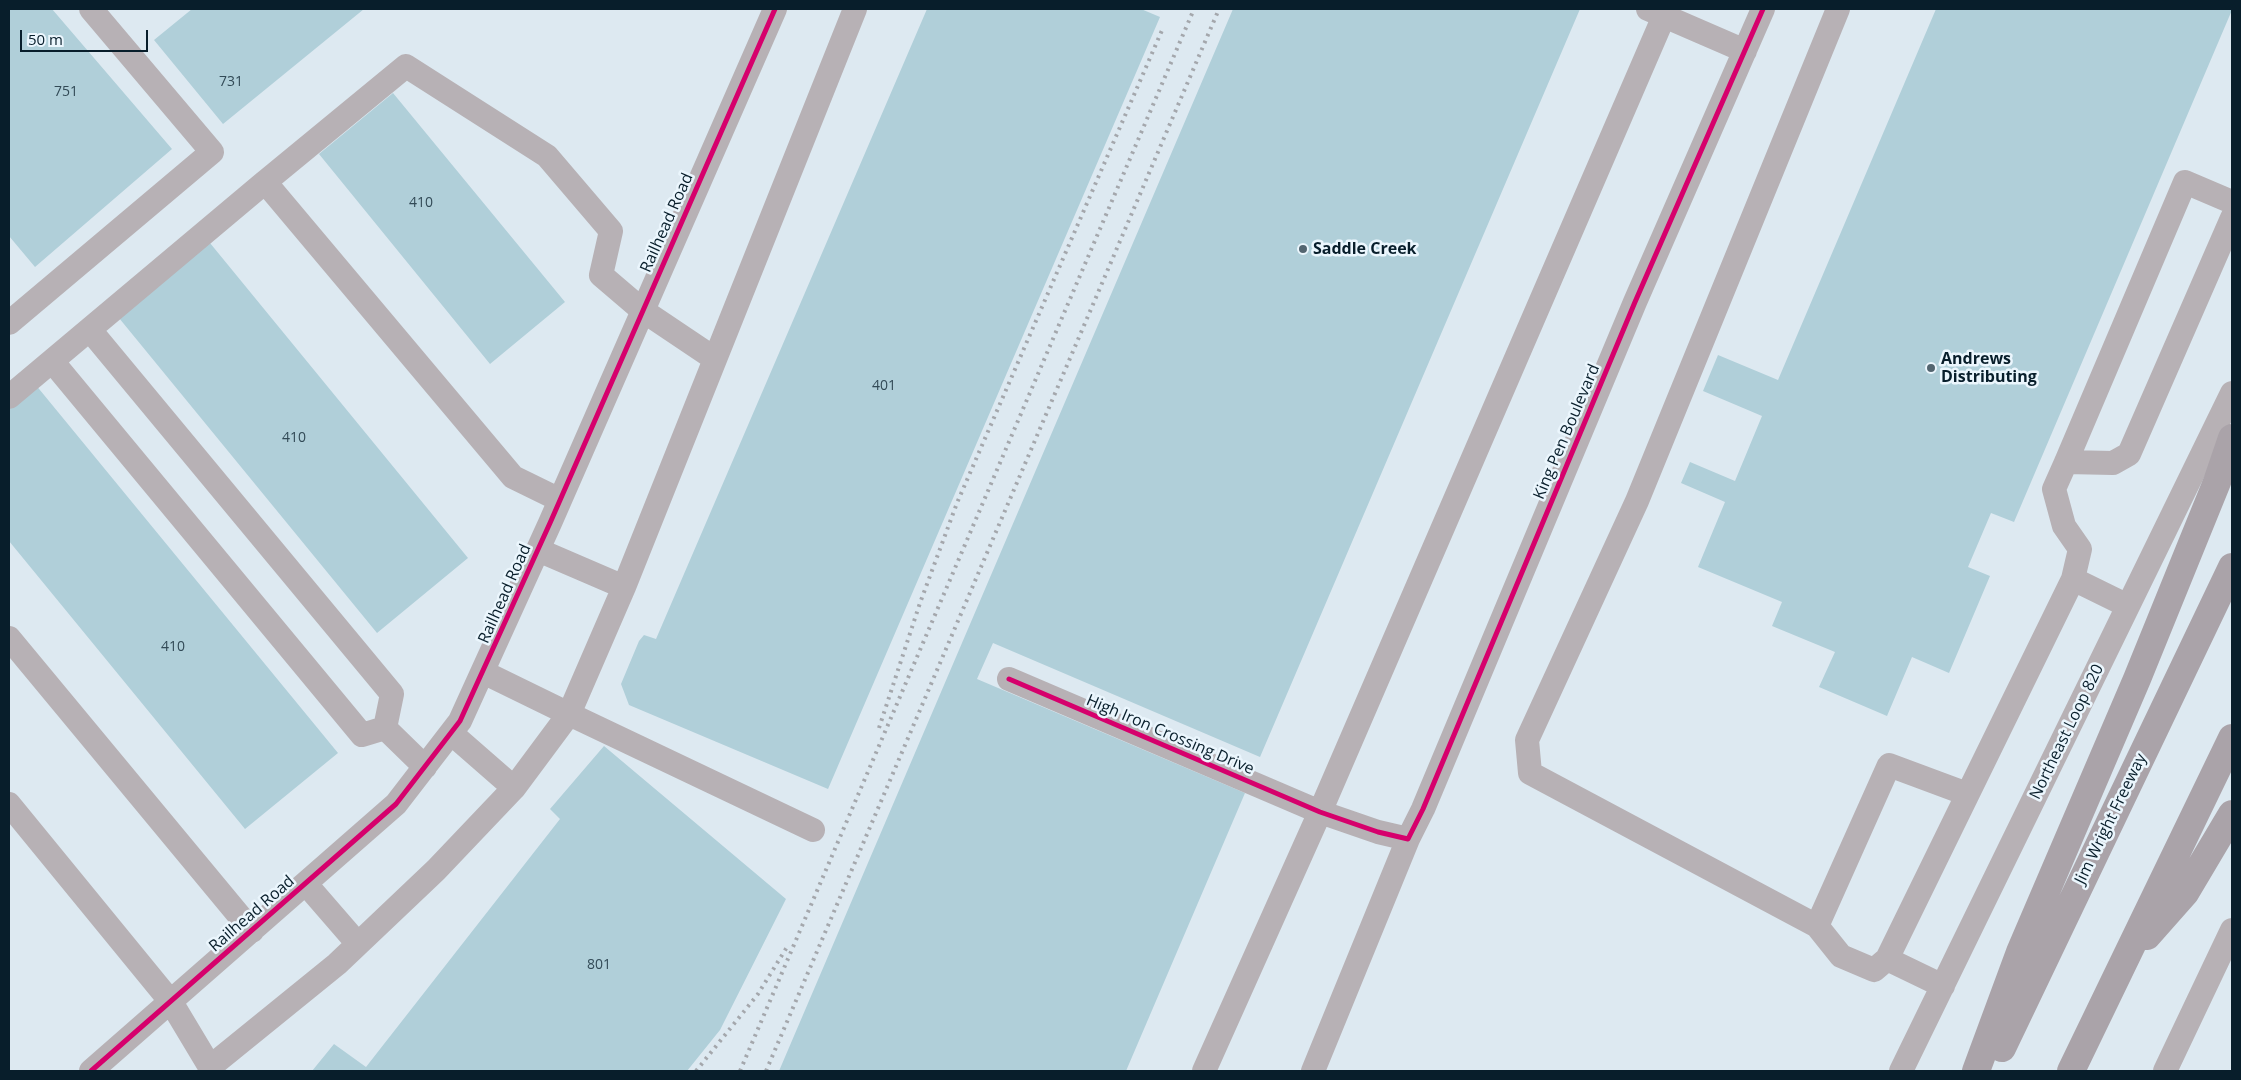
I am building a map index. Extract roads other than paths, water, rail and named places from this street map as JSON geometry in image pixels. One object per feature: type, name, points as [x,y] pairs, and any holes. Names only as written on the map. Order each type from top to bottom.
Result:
[{"type":"highway","points":[[1976,1071],[2020,952],[2137,679],[2217,482],[2232,438]]},
{"type":"highway","name":"Jim Wright Freeway","points":[[1990,1071],[2232,567]]},
{"type":"highway","points":[[2071,1071],[2232,738]]},
{"type":"highway","points":[[2127,957],[2185,893],[2232,814]]},
{"type":"street","points":[[9,323],[212,152],[91,9]]},
{"type":"street","name":"Railhead Road","points":[[91,1071],[396,804],[460,721],[538,550],[776,9]]},
{"type":"street","points":[[9,804],[171,1002],[209,1069],[337,964],[436,870],[514,788],[568,714],[624,587],[855,9]]},
{"type":"street","name":"King Pen Boulevard","points":[[1313,1071],[1408,838],[1423,809],[1631,312],[1763,9]]},
{"type":"street","points":[[1838,9],[1637,501],[1527,740],[1530,773],[1817,926],[1841,956],[1874,970],[1887,960],[2073,580],[2080,549],[2064,526],[2054,489],[2185,182],[2232,202]]},
{"type":"street","points":[[1204,1071],[1320,812],[1660,11],[1744,51]]},
{"type":"street","points":[[9,397],[406,66],[547,156],[611,231],[601,275],[642,310],[715,359]]},
{"type":"street","points":[[265,182],[513,477],[560,500]]},
{"type":"street","points":[[2066,462],[2113,463],[2129,454],[2232,218]]},
{"type":"street","points":[[90,330],[392,694],[384,728]]},
{"type":"street","points":[[52,361],[362,735],[384,728]]},
{"type":"street","name":"Northeast Loop 820","points":[[1901,1071],[2232,393]]},
{"type":"street","points":[[538,550],[624,587]]},
{"type":"street","points":[[2073,580],[2128,606]]},
{"type":"street","points":[[9,638],[252,931]]},
{"type":"street","points":[[483,672],[813,830]]},
{"type":"street","name":"High Iron Crossing Drive","points":[[1009,679],[1320,812],[1378,832],[1408,838]]},
{"type":"street","points":[[384,728],[424,767]]},
{"type":"street","points":[[451,733],[514,788]]},
{"type":"street","points":[[1817,926],[1890,765],[1968,794]]},
{"type":"street","points":[[306,884],[358,944]]},
{"type":"street","points":[[2165,1071],[2232,930]]},
{"type":"street","points":[[1887,960],[1943,986]]},
{"type":"railway","points":[[740,1071],[1194,9]]},
{"type":"railway","points":[[766,1071],[1219,9]]},
{"type":"railway","points":[[879,728],[920,603],[957,503],[1163,28]]},
{"type":"railway","points":[[696,1071],[758,994],[787,947]]},
{"type":"place","name":"Saddle Creek","points":[[1303,249]]},
{"type":"place","name":"Andrews Distributing","points":[[1931,368]]}]
